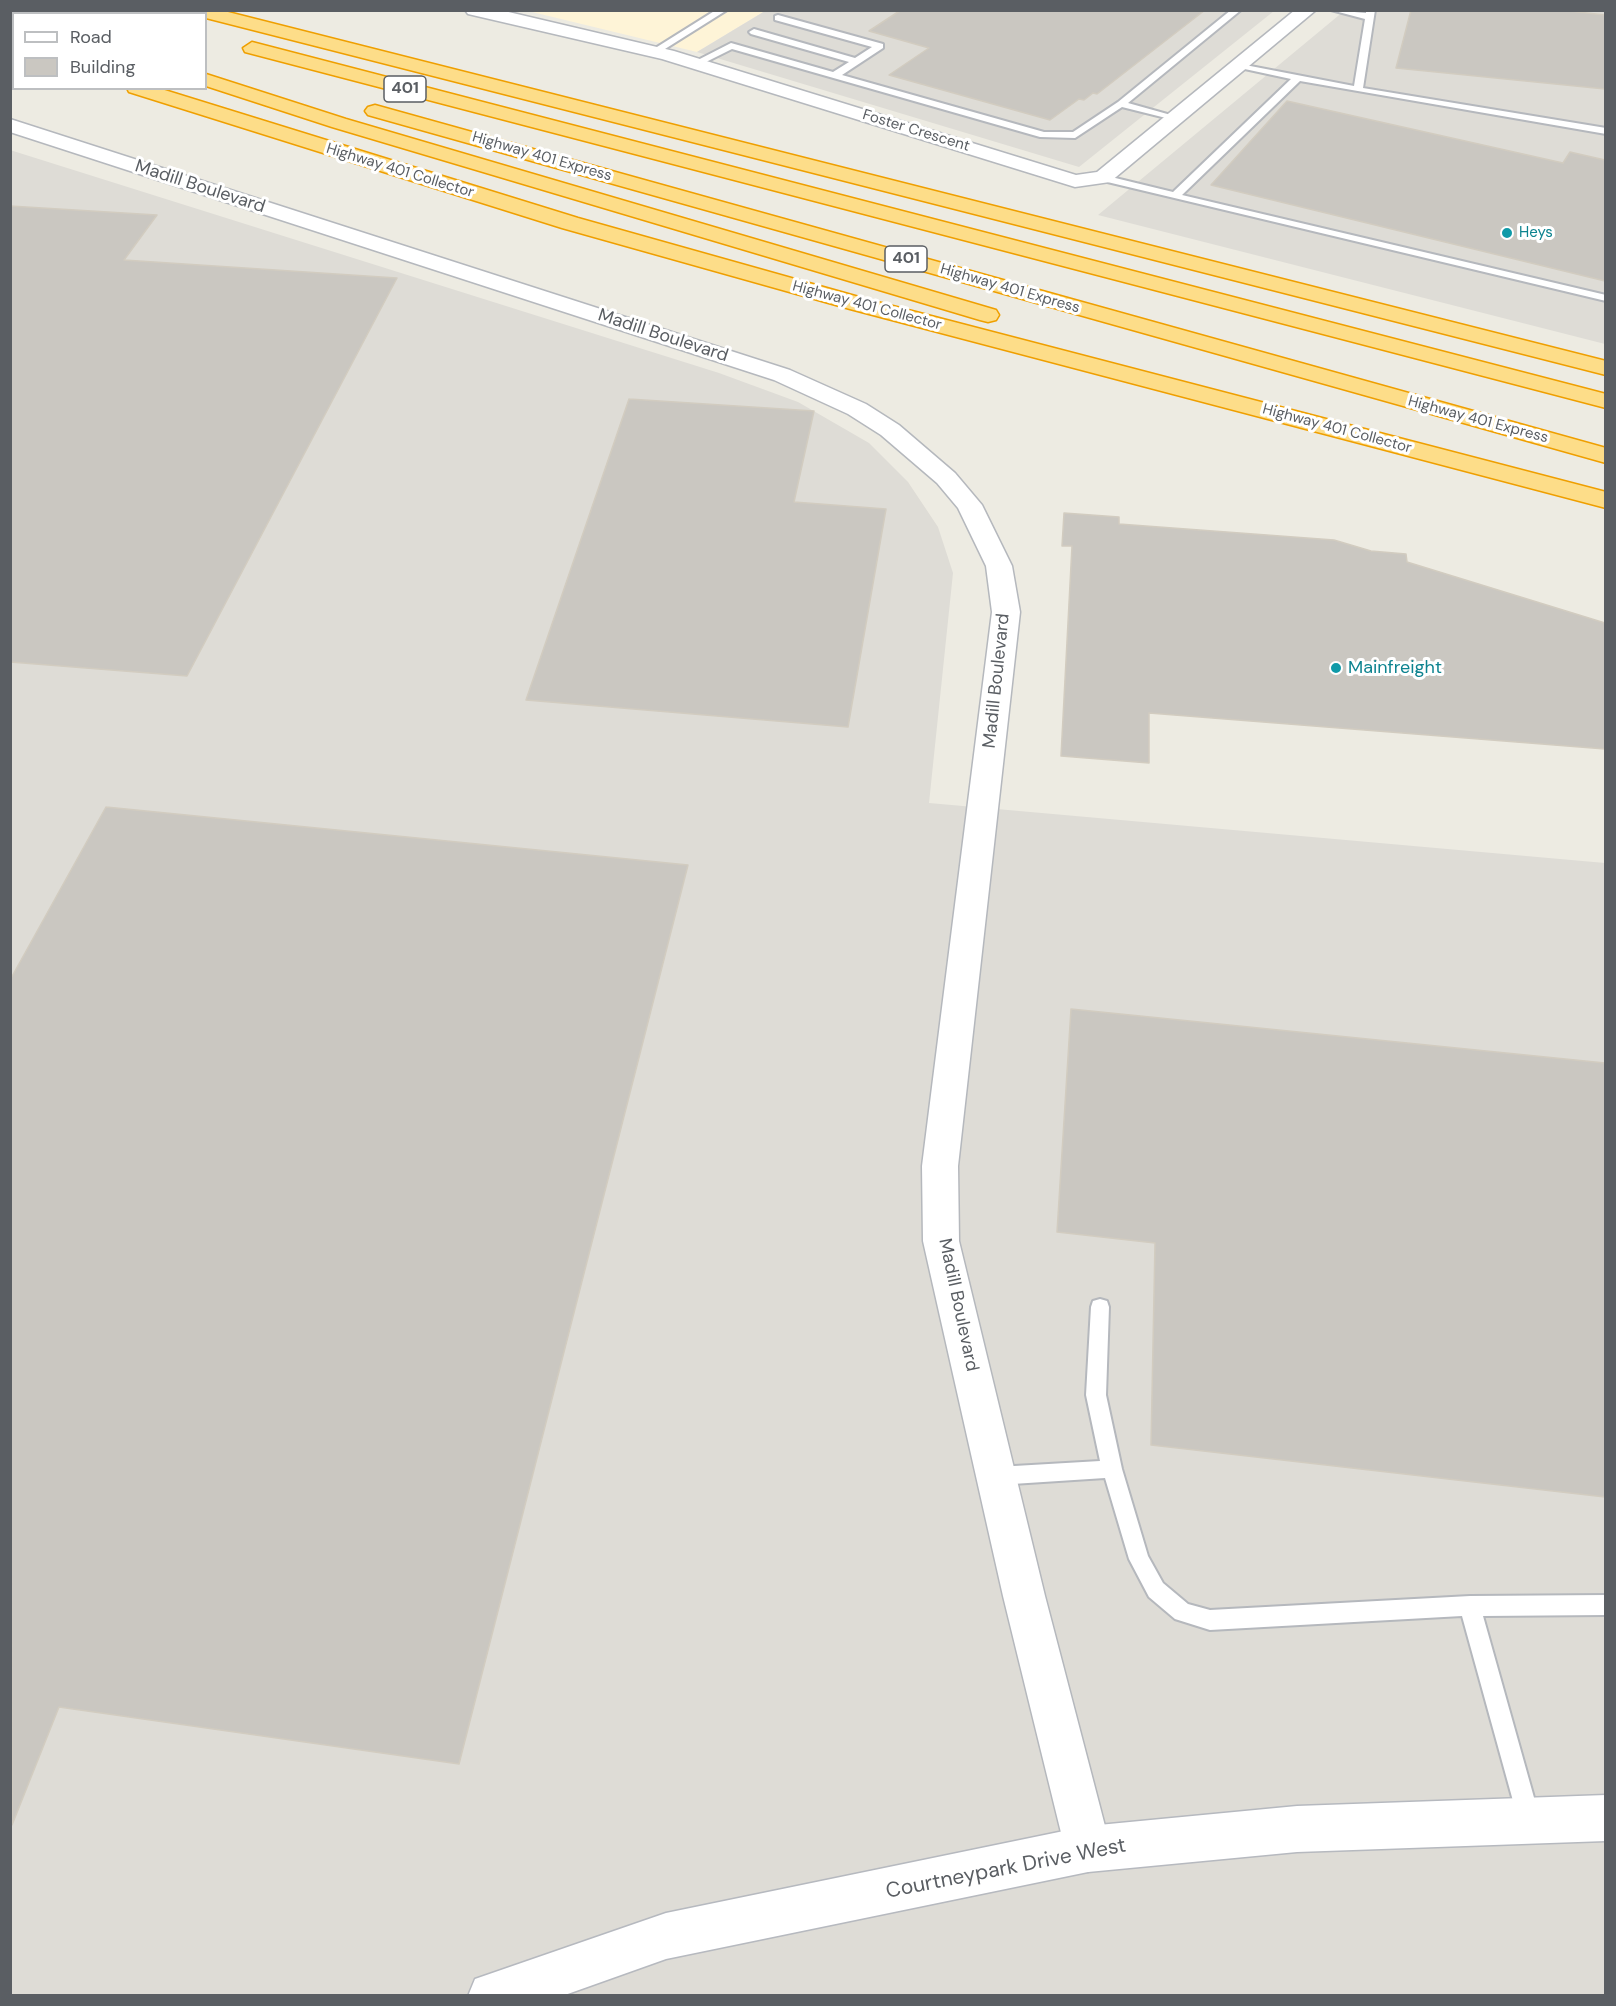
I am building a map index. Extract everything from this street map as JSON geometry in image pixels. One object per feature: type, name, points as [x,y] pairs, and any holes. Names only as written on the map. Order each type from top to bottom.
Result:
[{"type":"highway","name":"401","points":[[207,13],[1605,368]]},
{"type":"highway","name":"Highway 401 Express","points":[[228,42],[604,142],[1605,401]]},
{"type":"highway","name":"Highway 401 Express","points":[[207,65],[1605,456]]},
{"type":"highway","points":[[207,80],[718,237],[1203,377],[1605,499]]},
{"type":"highway","points":[[133,90],[172,100]]},
{"type":"highway","name":"Highway 401 Collector","points":[[142,90],[570,223],[847,301],[1605,499]]},
{"type":"street","name":"Foster Crescent","points":[[474,10],[697,63],[1075,181],[1103,178]]},
{"type":"street","points":[[1103,178],[1175,118],[1243,66],[1307,10]]},
{"type":"street","name":"Madill Boulevard","points":[[10,125],[782,375],[839,400],[890,430],[946,478],[969,505],[986,535],[999,566],[1006,612],[940,1166],[941,1242],[1088,1849]]},
{"type":"street","name":"Courtneypark Drive West","points":[[492,1995],[666,1936],[1088,1849],[1297,1829],[1605,1818]]},
{"type":"lane","points":[[654,52],[723,10]]},
{"type":"lane","points":[[697,63],[731,46],[789,10]]},
{"type":"lane","points":[[731,46],[1044,135],[1075,135],[1121,104],[1237,10]]},
{"type":"lane","points":[[1335,10],[1371,14],[1358,90]]},
{"type":"lane","points":[[778,18],[880,46],[834,76]]},
{"type":"lane","points":[[754,32],[856,61]]},
{"type":"lane","points":[[1243,66],[1358,90],[1605,131]]},
{"type":"lane","points":[[1176,196],[1298,77]]},
{"type":"lane","points":[[1121,104],[1175,118]]},
{"type":"lane","points":[[1103,178],[1605,298]]},
{"type":"lane","points":[[1100,1307],[1096,1395],[1112,1469],[1139,1559],[1156,1590],[1182,1612],[1210,1620],[1470,1606],[1605,1605]]},
{"type":"lane","points":[[996,1476],[1112,1469]]},
{"type":"lane","points":[[1470,1606],[1530,1821]]},
{"type":"shaded area","points":[[528,11],[765,11],[697,52]]},
{"type":"shaded area","points":[[765,11],[1274,11],[1079,167],[697,52]]},
{"type":"shaded area","points":[[1344,11],[1605,11],[1605,344],[1098,215]]},
{"type":"shaded area","points":[[10,150],[719,373],[798,402],[869,443],[908,482],[938,527],[953,573],[929,803],[1605,863],[1605,1995],[11,1995]]},
{"type":"building","points":[[901,10],[1205,10],[1097,94],[1093,93],[1084,100],[1079,99],[1050,120],[889,75],[929,48],[869,31]]},
{"type":"building","points":[[1411,10],[1560,10],[1605,15],[1605,89],[1396,68]]},
{"type":"building","name":"Heys","points":[[1287,101],[1563,163],[1570,152],[1605,160],[1605,281],[1211,185]]},
{"type":"building","points":[[10,206],[157,215],[124,260],[397,278],[187,676],[10,662]]},
{"type":"building","points":[[629,399],[814,411],[794,502],[886,509],[848,727],[526,700]]},
{"type":"building","name":"Mainfreight","points":[[1064,513],[1119,517],[1119,524],[1334,540],[1371,551],[1406,554],[1407,562],[1605,623],[1605,749],[1149,713],[1149,763],[1061,756],[1072,546],[1062,546]]},
{"type":"building","points":[[106,807],[688,865],[459,1764],[59,1707],[12,1825],[10,980]]},
{"type":"building","points":[[1071,1009],[1605,1063],[1605,1497],[1151,1445],[1155,1243],[1057,1232]]},
{"type":"place","name":"Heys","points":[[1507,233]]},
{"type":"place","name":"Mainfreight","points":[[1336,668]]}]
